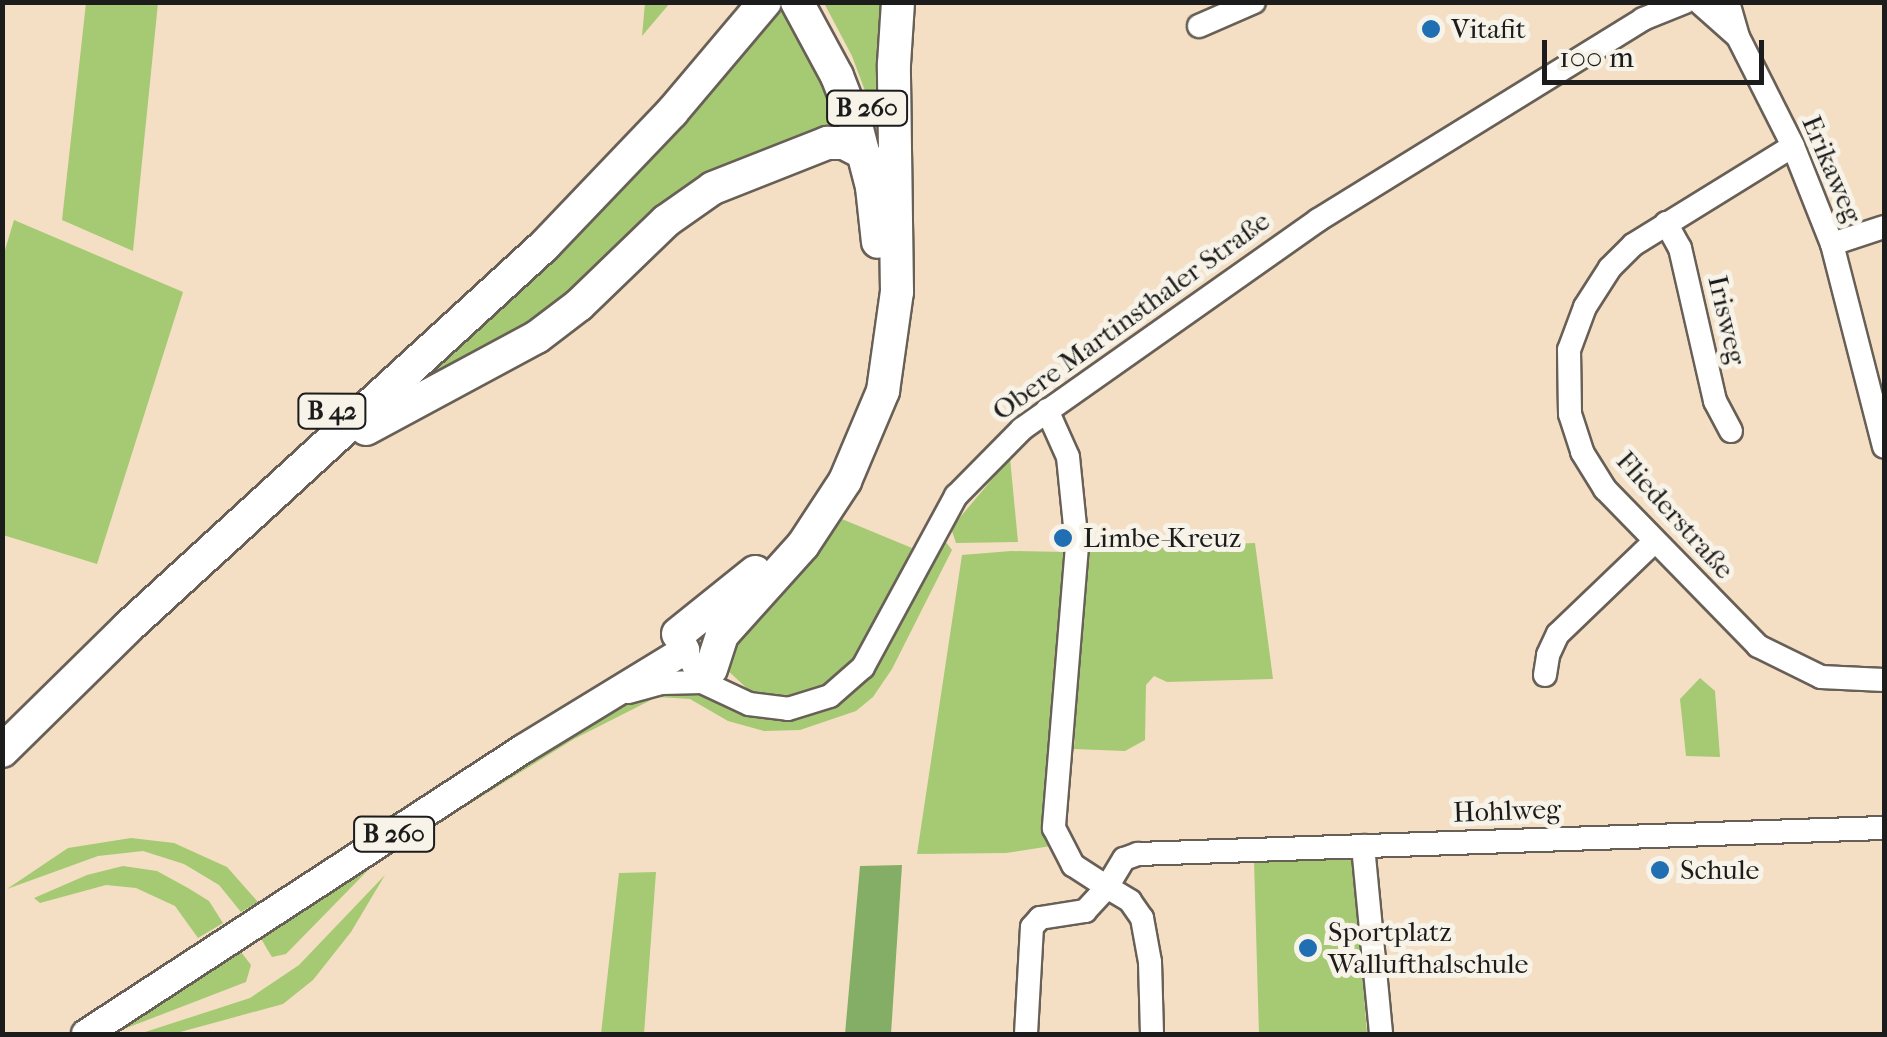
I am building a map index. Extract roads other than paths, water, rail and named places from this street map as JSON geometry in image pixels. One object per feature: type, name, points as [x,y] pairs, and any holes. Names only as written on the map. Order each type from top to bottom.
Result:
[{"type":"highway","name":"B 260","points":[[693,656],[737,589],[776,549],[820,490],[848,439],[870,364],[879,292],[876,222],[864,153],[837,76],[797,2]]},
{"type":"highway","name":"B 260","points":[[693,656],[720,638],[778,574],[835,498],[873,422],[894,326],[896,222],[869,114],[816,2]]},
{"type":"highway","points":[[896,222],[898,2]]},
{"type":"highway","name":"B 42","points":[[2,751],[127,628],[545,245],[672,112],[754,5]]},
{"type":"highway","name":"B 42","points":[[2,720],[204,526],[530,230],[656,98],[754,5]]},
{"type":"highway","points":[[280,487],[306,478],[391,414],[537,337],[579,306],[666,221],[713,188],[827,143],[844,143],[864,153]]},
{"type":"main road","name":"B 260","points":[[86,1034],[524,750],[693,656]]},
{"type":"main road","name":"B 260","points":[[524,750],[693,656]]},
{"type":"street","points":[[1199,26],[1254,2]]},
{"type":"street","name":"Erikaweg","points":[[1728,2],[1738,38],[1793,146],[1832,244],[1884,446]]},
{"type":"street","name":"Erikaweg","points":[[1697,3],[1738,38]]},
{"type":"street","name":"Obere Martinsthaler Straße","points":[[693,656],[731,696],[766,708],[788,709],[830,696],[863,667],[956,496],[994,452],[1318,220],[1650,11],[1697,3]]},
{"type":"street","name":"Fliederstraße","points":[[1793,146],[1632,245],[1598,283],[1576,330],[1567,368],[1570,414],[1582,452],[1605,489],[1652,543],[1758,646],[1779,660],[1821,676],[1884,680]]},
{"type":"street","name":"Irisweg","points":[[1666,223],[1680,248],[1715,401],[1730,432]]},
{"type":"street","points":[[1832,244],[1884,226]]},
{"type":"street","points":[[1048,410],[1068,456],[1077,546],[1054,828],[1073,865],[1130,901],[1142,918],[1150,962],[1152,1034]]},
{"type":"street","points":[[1545,675],[1548,655],[1558,634],[1652,543]]},
{"type":"street","name":"Hohlweg","points":[[1107,887],[1118,866],[1131,856],[1884,828]]},
{"type":"street","points":[[1363,846],[1381,1034]]},
{"type":"street","points":[[1026,1034],[1032,927],[1040,918],[1085,911],[1107,887]]},
{"type":"place","name":"Vitafit","points":[[1431,29]]},
{"type":"place","name":"Limbe-Kreuz","points":[[1063,538]]},
{"type":"place","name":"Schule","points":[[1660,870]]},
{"type":"place","name":"Sportplatz Wallufthalschule","points":[[1308,948]]}]
